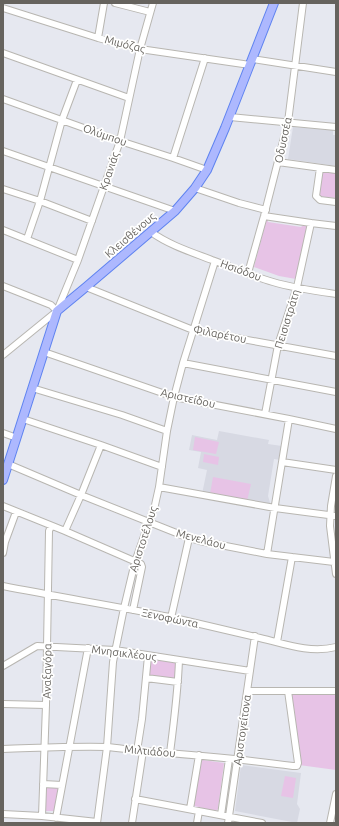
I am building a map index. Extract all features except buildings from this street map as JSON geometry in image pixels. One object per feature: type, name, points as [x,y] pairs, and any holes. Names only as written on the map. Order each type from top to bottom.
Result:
[{"type":"main road","name":"Κλεισθένους","points":[[57,311],[175,211],[195,188],[207,170],[230,117],[274,3]]},
{"type":"main road","points":[[3,480],[57,311]]},
{"type":"street","points":[[98,38],[104,3]]},
{"type":"street","points":[[115,3],[150,12]]},
{"type":"street","name":"Κρανιάς","points":[[57,311],[78,260],[120,141],[140,49],[153,3]]},
{"type":"street","name":"Οδυσσέα","points":[[248,273],[288,122],[303,3]]},
{"type":"street","name":"Μιμόζας","points":[[3,8],[98,38],[140,49],[205,58],[295,66],[336,72]]},
{"type":"street","points":[[3,53],[129,98]]},
{"type":"street","points":[[173,158],[205,58]]},
{"type":"street","points":[[27,239],[50,167],[62,120],[77,80]]},
{"type":"street","name":"Ολύμπου","points":[[3,99],[120,141],[207,170]]},
{"type":"street","points":[[230,117],[336,127]]},
{"type":"street","points":[[3,152],[175,211]]},
{"type":"street","points":[[278,162],[336,170]]},
{"type":"street","points":[[320,168],[316,194],[317,198],[320,200],[336,202]]},
{"type":"street","points":[[195,188],[265,213],[310,223],[336,226]]},
{"type":"street","points":[[3,189],[40,201],[92,221]]},
{"type":"street","name":"Πεισιστράτη","points":[[265,414],[278,345],[297,287],[310,223]]},
{"type":"street","points":[[3,230],[78,260]]},
{"type":"street","name":"Ησιόδου","points":[[151,232],[172,244],[274,282],[336,294]]},
{"type":"street","name":"Αριστοτέλους","points":[[97,823],[107,748],[115,650],[135,562],[155,505],[174,397],[215,261]]},
{"type":"street","points":[[3,286],[51,304],[57,311],[3,355]]},
{"type":"street","name":"Φιλαρέτου","points":[[86,287],[194,330],[336,356]]},
{"type":"street","points":[[3,347],[10,350]]},
{"type":"street","name":"Αριστείδου","points":[[44,352],[174,397],[336,429]]},
{"type":"street","points":[[183,363],[336,392]]},
{"type":"street","points":[[32,388],[122,415],[167,431]]},
{"type":"street","points":[[23,418],[101,444],[162,467]]},
{"type":"street","points":[[267,554],[289,419]]},
{"type":"street","points":[[3,433],[17,438]]},
{"type":"street","points":[[65,531],[101,444]]},
{"type":"street","points":[[282,462],[336,470]]},
{"type":"street","name":"Μενελάου","points":[[8,464],[149,523],[189,538],[267,554],[334,562]]},
{"type":"street","points":[[336,476],[333,516],[330,526],[336,574]]},
{"type":"street","points":[[159,487],[275,508],[333,516]]},
{"type":"street","points":[[3,506],[141,564],[142,567],[133,610]]},
{"type":"street","points":[[3,553],[5,542],[16,512]]},
{"type":"street","name":"Αναξαγόρα","points":[[42,816],[49,595],[49,530],[51,526]]},
{"type":"street","points":[[171,618],[189,538]]},
{"type":"street","points":[[277,642],[292,557]]},
{"type":"street","name":"Ξενοφώντα","points":[[3,586],[124,608],[313,650],[324,650],[336,647]]},
{"type":"street","name":"Αριστογείτονα","points":[[228,820],[255,636]]},
{"type":"street","name":"Μνησικλέους","points":[[3,666],[37,646],[47,646],[115,650],[250,671]]},
{"type":"street","points":[[56,818],[88,648]]},
{"type":"street","points":[[132,823],[148,656]]},
{"type":"street","points":[[170,753],[175,716],[179,660]]},
{"type":"street","points":[[146,678],[178,682]]},
{"type":"street","points":[[247,691],[336,691]]},
{"type":"street","name":"Μιλτιάδου","points":[[3,749],[45,747],[107,748],[199,755],[297,766],[298,763],[288,691]]},
{"type":"street","points":[[3,704],[46,705]]},
{"type":"street","points":[[190,809],[199,755]]},
{"type":"street","points":[[221,815],[229,759]]},
{"type":"street","points":[[43,784],[62,785]]},
{"type":"street","points":[[330,823],[336,794]]},
{"type":"street","points":[[135,799],[221,815],[228,820],[262,823]]},
{"type":"street","points":[[197,823],[199,811]]},
{"type":"street","points":[[3,814],[42,816],[97,823]]},
{"type":"street","points":[[27,823],[28,816]]},
{"type":"shaded area","points":[[293,127],[333,130],[333,135],[336,135],[336,166],[288,159]]},
{"type":"shaded area","points":[[326,171],[336,171],[336,198],[318,196],[322,173]]},
{"type":"shaded area","points":[[267,218],[270,219],[268,222],[301,227],[306,223],[308,224],[296,279],[279,276],[254,267]]},
{"type":"shaded area","points":[[219,431],[269,440],[268,444],[282,446],[281,460],[274,459],[268,496],[271,506],[202,494],[207,470],[198,468],[201,452],[189,450],[192,435],[217,440]]},
{"type":"shaded area","points":[[195,437],[219,442],[216,454],[193,450]]},
{"type":"shaded area","points":[[204,454],[219,457],[218,465],[203,462]]},
{"type":"shaded area","points":[[213,477],[251,484],[247,501],[210,494]]},
{"type":"shaded area","points":[[150,659],[176,663],[175,679],[148,676]]},
{"type":"shaded area","points":[[336,692],[336,770],[299,765],[289,693]]},
{"type":"shaded area","points":[[201,760],[224,763],[218,809],[216,811],[194,806]]},
{"type":"shaded area","points":[[241,765],[301,773],[297,804],[300,809],[297,823],[235,811]]},
{"type":"shaded area","points":[[285,776],[296,778],[293,798],[281,796]]},
{"type":"shaded area","points":[[46,786],[60,786],[55,811],[46,811]]}]
